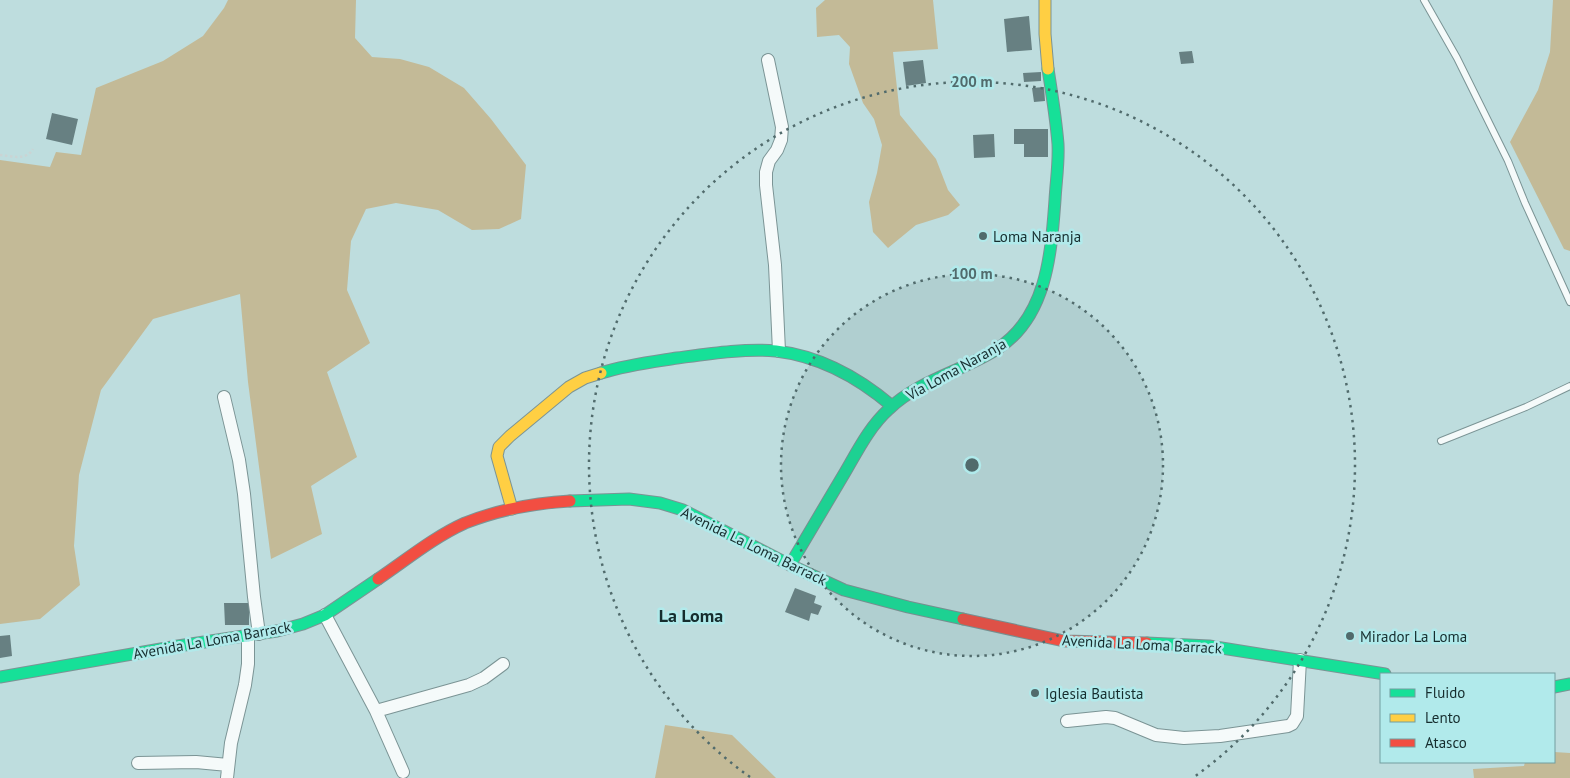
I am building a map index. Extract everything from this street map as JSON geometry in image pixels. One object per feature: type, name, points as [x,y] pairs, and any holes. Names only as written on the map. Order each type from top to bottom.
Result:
[{"type":"main road","name":"Vía Loma Naranja","points":[[790,566],[866,437],[892,406],[910,394],[1006,344],[1026,323],[1044,282],[1052,251],[1058,154],[1044,18],[1045,0]]},
{"type":"main road","points":[[512,509],[497,456],[499,447],[563,391],[590,377],[628,366],[732,351],[779,351],[823,362],[862,382],[892,406]]},
{"type":"main road","name":"Avenida La Loma Barrack","points":[[0,677],[134,653],[277,631],[303,624],[325,615],[440,537],[464,524],[512,509],[557,502],[629,499],[660,502],[683,510],[790,566],[844,590],[871,598],[1064,641],[1209,646],[1380,673]]},
{"type":"main road","points":[[1555,687],[1570,684]]},
{"type":"street","points":[[768,60],[782,127],[781,140],[769,161],[766,172],[775,265],[779,351]]},
{"type":"street","points":[[138,763],[196,762],[227,772],[231,743],[246,685],[254,635],[254,597],[239,460],[224,397]]},
{"type":"street","points":[[325,615],[376,711],[403,772]]},
{"type":"street","points":[[1067,721],[1106,717],[1115,718],[1156,735],[1184,738],[1220,736],[1288,726],[1292,724],[1297,716],[1300,660]]},
{"type":"street","points":[[376,711],[469,685],[484,678],[503,664]]},
{"type":"lane","points":[[1424,0],[1457,58],[1508,161],[1570,302]]},
{"type":"lane","points":[[1441,440],[1570,386]]},
{"type":"path","points":[[0,155],[27,156],[33,149]]},
{"type":"shaded area","points":[[228,0],[356,0],[355,38],[372,57],[400,59],[429,67],[464,88],[491,119],[526,165],[521,219],[499,229],[472,230],[438,210],[396,203],[366,209],[351,241],[347,290],[370,343],[327,372],[357,457],[311,486],[322,534],[271,559],[248,382],[240,294],[153,319],[101,390],[79,475],[74,546],[80,585],[40,619],[0,624],[0,160],[50,167],[56,152],[81,155],[96,88],[163,61],[203,36]]},
{"type":"shaded area","points":[[825,0],[933,0],[938,49],[893,52],[900,115],[936,159],[948,190],[960,205],[948,215],[916,225],[888,248],[873,232],[869,202],[882,145],[874,119],[863,103],[849,64],[850,47],[839,35],[817,37],[816,8]]},
{"type":"shaded area","points":[[1553,0],[1570,0],[1570,251],[1564,249],[1510,142],[1538,90],[1550,52]]},
{"type":"shaded area","points":[[665,725],[732,735],[776,778],[655,778]]},
{"type":"shaded area","points":[[1555,752],[1570,753],[1570,778],[1474,778],[1473,769],[1524,766],[1525,763],[1555,763]]},
{"type":"building","points":[[1029,16],[1032,50],[1007,52],[1004,19]]},
{"type":"building","points":[[1192,51],[1194,63],[1181,64],[1179,52]]},
{"type":"building","points":[[923,60],[926,83],[906,86],[903,62]]},
{"type":"building","points":[[1041,72],[1041,81],[1024,82],[1023,73]]},
{"type":"building","points":[[1044,87],[1045,101],[1034,102],[1032,88]]},
{"type":"building","points":[[52,113],[78,119],[72,145],[46,139]]},
{"type":"building","points":[[1014,129],[1048,129],[1048,157],[1024,157],[1024,144],[1014,144]]},
{"type":"building","points":[[994,134],[995,157],[974,158],[973,135]]},
{"type":"building","points":[[795,588],[816,596],[814,603],[822,606],[818,615],[811,613],[809,621],[785,612]]},
{"type":"building","points":[[224,603],[249,603],[249,625],[225,625]]},
{"type":"building","points":[[10,635],[12,656],[0,658],[0,636]]},
{"type":"traffic: fast","points":[[790,565],[864,440],[882,416],[914,390],[997,349],[1014,336],[1027,320],[1043,283],[1048,262],[1058,165],[1057,135],[1048,69]]},
{"type":"traffic: fast","points":[[601,373],[639,364],[701,355],[739,351],[776,351],[808,358],[838,370],[866,386],[892,406]]},
{"type":"traffic: fast","points":[[570,501],[629,499],[660,503],[683,510],[790,565],[844,590],[963,619]]},
{"type":"traffic: fast","points":[[0,677],[277,631],[303,624],[325,615],[378,579]]},
{"type":"traffic: fast","points":[[1147,643],[1209,646],[1380,673]]},
{"type":"traffic: fast","points":[[1555,687],[1570,684]]},
{"type":"traffic: slow","points":[[1045,0],[1048,69]]},
{"type":"traffic: slow","points":[[512,509],[497,456],[499,447],[569,387],[585,378],[601,373]]},
{"type":"traffic: jam","points":[[378,579],[431,542],[465,523],[490,514],[517,508],[543,503],[570,501]]},
{"type":"traffic: jam","points":[[963,619],[1064,641],[1147,643]]},
{"type":"place","name":"Loma Naranja","points":[[983,236]]},
{"type":"place","name":"Mirador La Loma","points":[[1350,636]]},
{"type":"place","name":"Iglesia Bautista","points":[[1035,693]]},
{"type":"district","name":"La Loma","points":[[691,615]]}]
